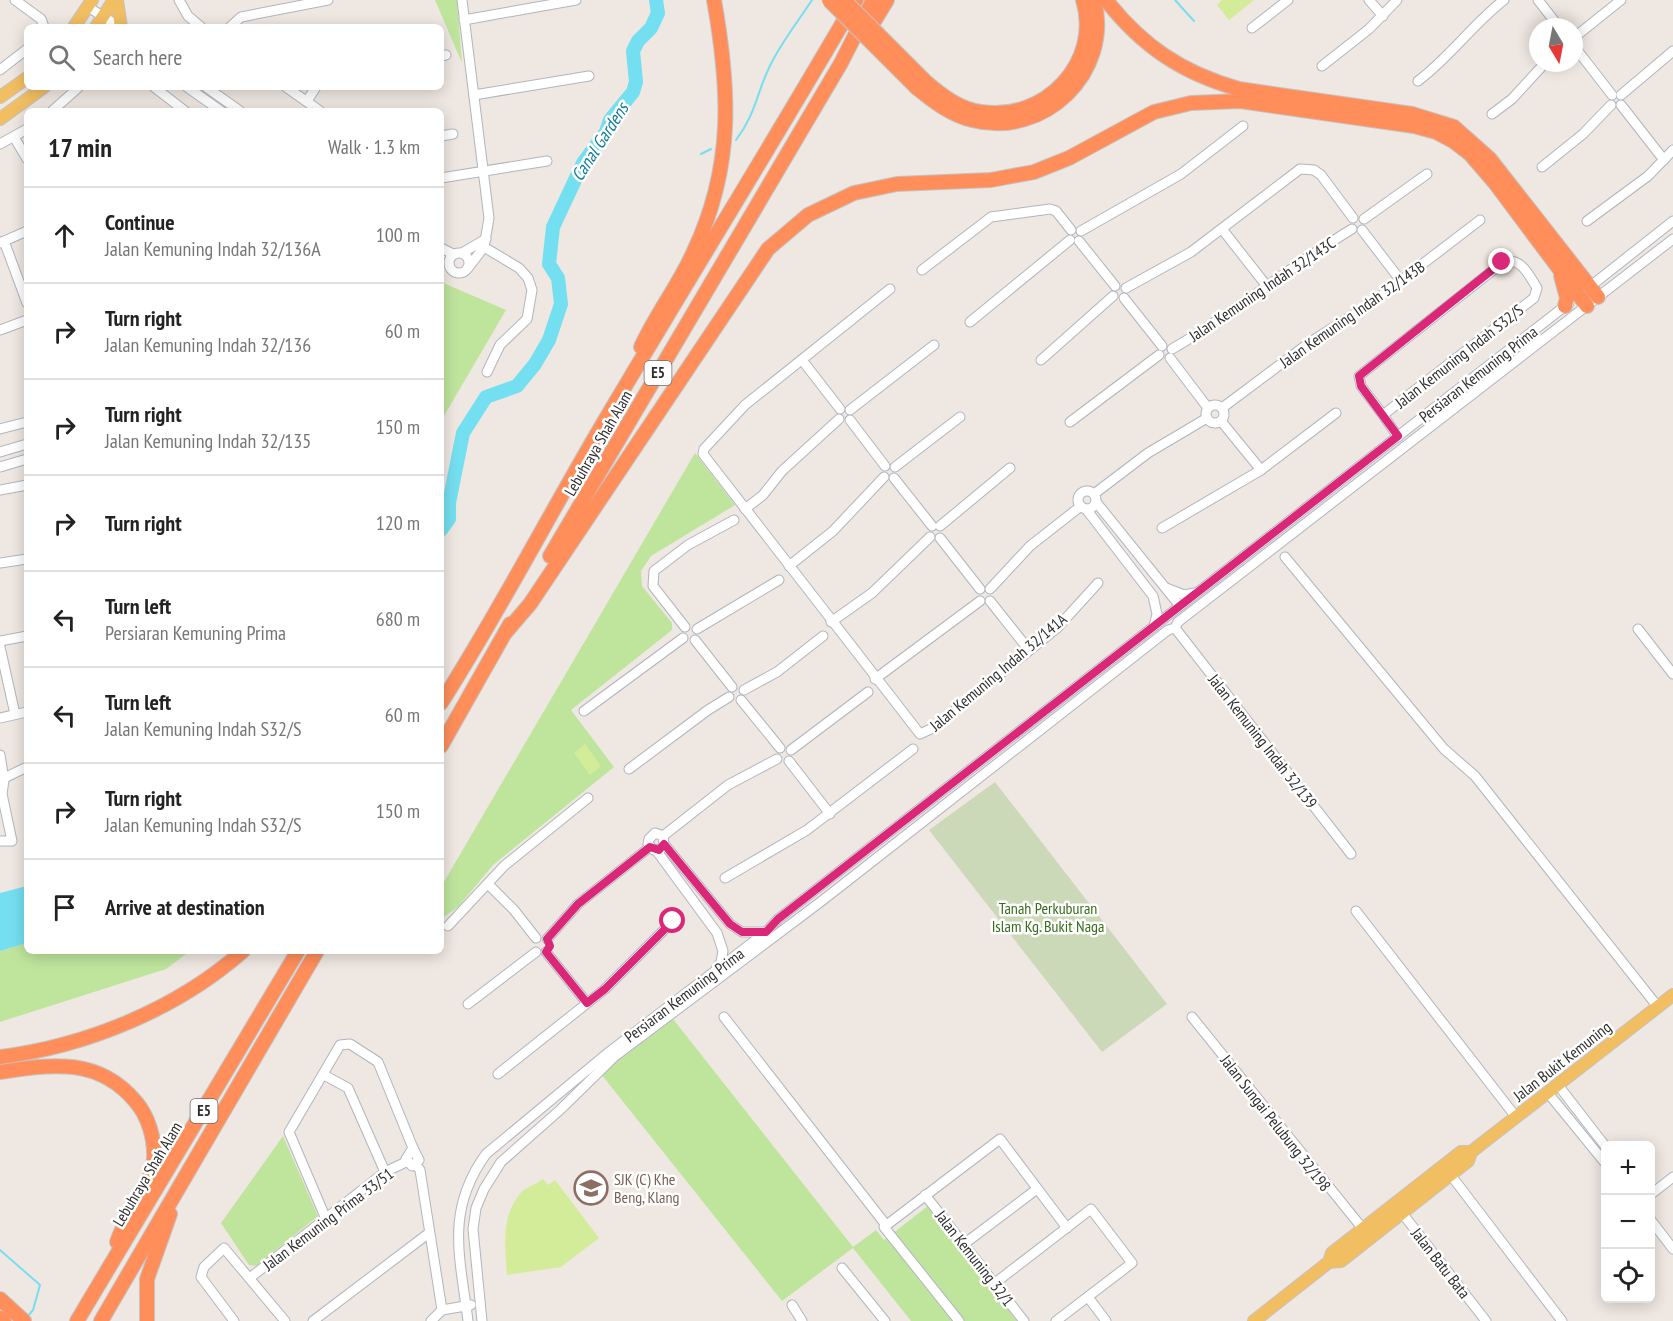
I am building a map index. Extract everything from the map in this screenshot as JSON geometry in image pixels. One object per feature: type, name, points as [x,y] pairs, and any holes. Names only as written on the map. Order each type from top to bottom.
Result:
[{"type":"highway","points":[[613,405],[652,323],[694,251],[714,197],[726,138],[727,105],[725,65],[714,0]]},
{"type":"highway","points":[[829,0],[952,112],[971,120],[1005,122],[1044,112],[1064,98],[1086,69],[1098,34],[1094,0]]},
{"type":"highway","points":[[844,0],[921,84],[956,104],[980,112],[1013,112],[1039,103],[1060,87],[1079,61],[1088,31],[1083,0]]},
{"type":"highway","name":"Lebuhraya Shah Alam","points":[[444,698],[514,581],[613,405],[688,285],[856,0]]},
{"type":"highway","name":"Lebuhraya Shah Alam","points":[[444,741],[841,63],[873,0]]},
{"type":"highway","points":[[841,63],[861,42],[887,0]]},
{"type":"highway","points":[[1106,0],[1127,26],[1158,53],[1195,75],[1239,88],[1412,114],[1454,127],[1490,159],[1589,296]]},
{"type":"highway","points":[[506,632],[530,604],[768,249],[808,215],[854,193],[897,184],[991,180],[1034,172],[1069,158],[1154,112],[1197,102],[1240,101],[1414,126],[1445,136],[1470,154],[1558,268],[1589,296]]},
{"type":"highway","points":[[1558,268],[1567,298],[1565,306]]},
{"type":"highway","points":[[0,1058],[38,1052],[106,1032],[162,1005],[205,980],[239,954]]},
{"type":"highway","name":"Lebuhraya Shah Alam","points":[[77,1321],[296,954]]},
{"type":"highway","name":"Lebuhraya Shah Alam","points":[[101,1321],[315,954]]},
{"type":"highway","points":[[0,1072],[44,1066],[85,1068],[115,1081],[141,1107],[150,1127],[154,1159],[150,1175],[120,1234],[109,1270]]},
{"type":"highway","points":[[147,1321],[147,1279],[159,1250],[176,1194]]},
{"type":"highway","points":[[0,1299],[22,1320]]},
{"type":"highway","points":[[0,1318],[4,1321]]},
{"type":"main road","points":[[99,23],[115,0]]},
{"type":"main road","points":[[115,0],[120,24]]},
{"type":"main road","points":[[76,24],[88,7]]},
{"type":"main road","points":[[0,97],[24,80]]},
{"type":"main road","points":[[0,119],[40,90]]},
{"type":"main road","name":"Jalan Bukit Kemuning","points":[[1254,1321],[1329,1262],[1332,1253],[1363,1229],[1399,1209],[1468,1161],[1471,1152],[1673,996]]},
{"type":"main road","name":"Jalan Bukit Kemuning","points":[[1329,1262],[1341,1261],[1461,1152],[1471,1152]]},
{"type":"street","points":[[15,0],[41,19],[43,24]]},
{"type":"street","points":[[179,0],[188,16],[197,24]]},
{"type":"street","points":[[233,24],[241,17],[328,0]]},
{"type":"street","points":[[444,266],[460,273],[468,268],[485,243],[489,218],[462,0]]},
{"type":"street","points":[[464,20],[576,0]]},
{"type":"street","points":[[1251,28],[1288,0]]},
{"type":"street","points":[[1369,0],[1383,16]]},
{"type":"street","points":[[1322,66],[1383,16],[1397,0]]},
{"type":"street","points":[[1418,81],[1442,63],[1490,11],[1504,0]]},
{"type":"street","points":[[1538,0],[1552,18]]},
{"type":"street","points":[[1583,32],[1621,0]]},
{"type":"street","points":[[88,7],[99,23]]},
{"type":"street","points":[[0,70],[24,51]]},
{"type":"street","points":[[1542,167],[1583,134],[1629,85],[1673,51]]},
{"type":"street","points":[[1583,52],[1616,100],[1664,160]]},
{"type":"street","points":[[1492,114],[1512,99],[1537,72]]},
{"type":"street","points":[[474,95],[589,76]]},
{"type":"street","points":[[55,108],[76,90]]},
{"type":"street","points":[[157,90],[178,108]]},
{"type":"street","points":[[191,90],[217,108]]},
{"type":"street","points":[[210,90],[236,108]]},
{"type":"street","points":[[290,90],[317,108]]},
{"type":"street","points":[[307,101],[314,90]]},
{"type":"street","points":[[1126,288],[1124,298],[1119,300],[1068,233],[1181,174],[1243,126]]},
{"type":"street","points":[[0,144],[24,131]]},
{"type":"street","points":[[444,136],[453,134]]},
{"type":"street","points":[[14,137],[24,154]]},
{"type":"street","points":[[1587,221],[1648,176],[1673,150]]},
{"type":"street","points":[[444,178],[547,161]]},
{"type":"street","points":[[1126,288],[1191,252],[1300,169],[1314,170],[1353,218]]},
{"type":"street","points":[[1364,219],[1427,174]]},
{"type":"street","points":[[922,270],[991,217],[1050,209],[1056,211],[1076,230]]},
{"type":"street","points":[[1358,216],[1364,219],[1366,226],[1358,232],[1352,229],[1350,224],[1353,218],[1358,216]]},
{"type":"street","name":"Jalan Kemuning Indah 32/143B","points":[[1222,408],[1309,343],[1401,281],[1480,220]]},
{"type":"street","name":"Persiaran Kemuning Prima","points":[[482,1321],[473,1229],[476,1208],[484,1189],[501,1162],[571,1100],[614,1057],[823,900],[1172,629],[1589,296],[1673,221]]},
{"type":"street","points":[[1221,229],[1266,285]]},
{"type":"street","name":"Jalan Kemuning Indah 32/143C","points":[[1171,353],[1306,256],[1352,229]]},
{"type":"street","points":[[1362,230],[1401,281]]},
{"type":"street","points":[[24,232],[2,242],[24,296]]},
{"type":"street","name":"Persiaran Kemuning Prima","points":[[468,1321],[457,1225],[471,1175],[486,1154],[609,1052],[766,932],[778,919],[1565,306],[1589,296],[1673,239]]},
{"type":"street","points":[[970,322],[1074,241]]},
{"type":"street","points":[[451,270],[448,262],[458,254],[485,243]]},
{"type":"street","points":[[485,243],[519,268],[528,278],[532,290],[527,319],[507,336],[487,372]]},
{"type":"street","points":[[444,249],[468,257],[468,268]]},
{"type":"street","name":"Jalan Kemuning Indah S32/S","points":[[1383,415],[1534,298],[1537,288],[1520,264],[1507,261],[1492,269],[1359,376],[1361,386],[1398,436]]},
{"type":"street","points":[[1041,360],[1114,291],[1122,285],[1126,288]]},
{"type":"street","points":[[890,289],[745,405],[702,452],[875,679],[980,601],[990,601]]},
{"type":"street","points":[[1124,298],[1161,351],[1164,359],[1171,353],[1213,422],[1221,421]]},
{"type":"street","points":[[0,330],[24,321]]},
{"type":"street","points":[[745,509],[763,495],[782,471],[840,414],[850,410],[934,345]]},
{"type":"street","points":[[1070,422],[1161,351]]},
{"type":"street","points":[[802,360],[840,414],[843,422],[849,420],[852,414],[850,410]]},
{"type":"street","points":[[980,601],[977,596],[1030,546],[1083,507],[1091,508],[1095,498],[1148,453],[1208,413],[1215,405],[1222,408],[1224,415],[1221,421]]},
{"type":"street","points":[[1162,528],[1261,470],[1336,413]]},
{"type":"street","points":[[890,466],[960,417]]},
{"type":"street","points":[[789,567],[833,531],[897,471],[849,420]]},
{"type":"street","points":[[1221,421],[1261,470]]},
{"type":"street","points":[[0,429],[24,423]]},
{"type":"street","points":[[0,452],[24,445]]},
{"type":"street","points":[[0,467],[24,460]]},
{"type":"street","points":[[990,601],[993,595],[928,531],[1010,468]]},
{"type":"street","points":[[889,477],[936,526]]},
{"type":"street","points":[[0,490],[24,486]]},
{"type":"street","points":[[1143,635],[1156,621],[1153,596],[1083,507],[1079,498],[1082,493],[1087,491],[1095,498],[1180,606],[1172,629]]},
{"type":"street","points":[[685,627],[653,586],[654,571],[688,545],[734,520]]},
{"type":"street","points":[[831,622],[872,593],[935,537]]},
{"type":"street","points":[[1285,557],[1444,749],[1474,776],[1658,1007]]},
{"type":"street","points":[[0,563],[24,559]]},
{"type":"street","points":[[697,629],[779,580]]},
{"type":"street","name":"Jalan Kemuning Indah 32/141A","points":[[875,679],[916,732],[923,734],[1057,628],[1098,583]]},
{"type":"street","points":[[1166,588],[1191,595],[1202,589]]},
{"type":"street","points":[[990,601],[1029,650]]},
{"type":"street","points":[[690,625],[697,629],[698,636],[695,640],[688,642],[683,638],[682,631],[685,627],[690,625]]},
{"type":"street","name":"Jalan Kemuning Indah 32/139","points":[[1172,629],[1351,854]]},
{"type":"street","points":[[1638,629],[1673,674]]},
{"type":"street","points":[[741,700],[744,690],[777,672],[823,636]]},
{"type":"street","points":[[0,641],[24,637]]},
{"type":"street","points":[[584,711],[683,638]]},
{"type":"street","points":[[695,640],[732,687]]},
{"type":"street","points":[[0,647],[15,714]]},
{"type":"street","points":[[732,687],[739,686],[744,690]]},
{"type":"street","points":[[629,769],[729,697],[732,687]]},
{"type":"street","points":[[830,814],[789,761],[791,750],[868,692]]},
{"type":"street","points":[[729,697],[735,701],[741,700]]},
{"type":"street","points":[[741,700],[780,748]]},
{"type":"street","points":[[0,718],[24,712]]},
{"type":"street","points":[[777,759],[776,754],[780,748],[788,747],[791,750]]},
{"type":"street","points":[[725,878],[830,814],[913,749]]},
{"type":"street","points":[[0,755],[1,793],[12,841],[0,841]]},
{"type":"street","points":[[777,759],[782,762],[789,761]]},
{"type":"street","points":[[547,939],[578,904],[658,844],[728,785],[777,759]]},
{"type":"street","points":[[2,780],[24,769]]},
{"type":"street","points":[[448,926],[522,850],[588,798]]},
{"type":"street","points":[[658,844],[730,924],[742,932],[766,932]]},
{"type":"street","points":[[658,844],[717,933],[723,951],[721,962],[709,977]]},
{"type":"street","points":[[488,884],[514,910],[536,938],[547,939]]},
{"type":"street","points":[[703,914],[714,905]]},
{"type":"street","points":[[1356,911],[1516,1118]]},
{"type":"street","points":[[498,1074],[605,989],[673,921]]},
{"type":"street","points":[[536,938],[532,945],[587,1003]]},
{"type":"street","points":[[468,1004],[550,946],[547,939]]},
{"type":"street","points":[[724,1017],[886,1225],[884,1227],[959,1321]]},
{"type":"street","name":"Jalan Sungai Pelubung 32/198","points":[[1192,1017],[1363,1229]]},
{"type":"street","points":[[326,1219],[289,1134],[343,1043],[350,1044],[378,1062],[413,1148],[406,1156],[411,1163]]},
{"type":"street","points":[[324,1075],[348,1088],[385,1172]]},
{"type":"street","points":[[1553,1089],[1601,1143]]},
{"type":"street","points":[[1553,1089],[1601,1158]]},
{"type":"street","points":[[563,1091],[571,1100]]},
{"type":"street","points":[[886,1225],[1000,1138],[1067,1228]]},
{"type":"street","name":"Jalan Kemuning Prima 33/51","points":[[251,1277],[385,1172],[411,1163],[420,1170],[442,1310]]},
{"type":"street","points":[[1450,1174],[1562,1321]]},
{"type":"street","points":[[1655,1191],[1673,1178]]},
{"type":"street","points":[[964,1244],[1037,1189]]},
{"type":"street","name":"Jalan Kemuning 32/1","points":[[925,1195],[1024,1321]]},
{"type":"street","points":[[995,1283],[1091,1209],[1132,1263],[1056,1321]]},
{"type":"street","name":"Jalan Batu Bata","points":[[1399,1209],[1486,1321]]},
{"type":"street","points":[[1655,1226],[1673,1249]]},
{"type":"street","points":[[314,1321],[429,1233]]},
{"type":"street","points":[[234,1321],[201,1277],[204,1267],[224,1248],[251,1277],[285,1321]]},
{"type":"street","points":[[842,1268],[885,1321]]},
{"type":"street","points":[[1088,1297],[1106,1321]]},
{"type":"street","points":[[431,1321],[442,1310],[480,1303]]},
{"type":"street","points":[[792,1305],[801,1321]]},
{"type":"green space","points":[[435,0],[457,0],[462,63]]},
{"type":"green space","points":[[1222,0],[1254,0],[1229,20],[1217,5]]},
{"type":"green space","points":[[444,283],[506,310],[444,416]]},
{"type":"green space","points":[[695,453],[735,505],[651,556],[641,571],[642,586],[672,623],[672,630],[571,710],[614,767],[493,865],[458,907],[444,917],[444,882]]},
{"type":"green space","points":[[585,744],[601,766],[590,775],[574,753]]},
{"type":"green space","name":"Tanah Perkuburan Islam Kg. Bukit Naga","points":[[995,782],[1167,1004],[1102,1052],[929,830]]},
{"type":"green space","points":[[24,944],[24,954],[186,954],[166,969],[0,1022],[0,951]]},
{"type":"green space","points":[[673,1019],[853,1247],[876,1230],[884,1240],[928,1206],[1017,1321],[911,1321],[853,1248],[782,1301],[601,1074]]},
{"type":"green space","points":[[283,1136],[318,1216],[256,1266],[249,1265],[221,1223]]},
{"type":"green space","points":[[543,1179],[548,1185],[555,1180],[599,1238],[561,1267],[507,1275],[506,1234],[509,1213],[521,1193]]},
{"type":"water","points":[[24,887],[24,944],[0,951],[0,893]]},
{"type":"waterway","name":"Canal Gardens","points":[[444,526],[449,519],[449,503],[463,433],[486,397],[517,386],[535,364],[549,340],[561,304],[558,278],[549,264],[553,227],[583,163],[606,132],[610,120],[633,92],[636,82],[633,51],[638,41],[651,28],[658,13],[656,0]]},
{"type":"waterway","points":[[736,140],[749,119],[773,60],[812,0]]},
{"type":"waterway","points":[[1175,0],[1194,21]]},
{"type":"waterway","points":[[701,154],[711,149]]},
{"type":"waterway","points":[[0,1250],[40,1285],[33,1310],[28,1316]]},
{"type":"place","name":"SJK (C) Khe Beng, Klang","points":[[591,1188]]},
{"type":"route","points":[[673,921],[654,937],[605,989],[587,1003],[546,952],[550,946],[547,939],[578,904],[650,847],[659,850],[664,844],[730,924],[742,932],[766,932],[778,919],[1398,436],[1361,386],[1359,376],[1432,315],[1502,262]]}]
